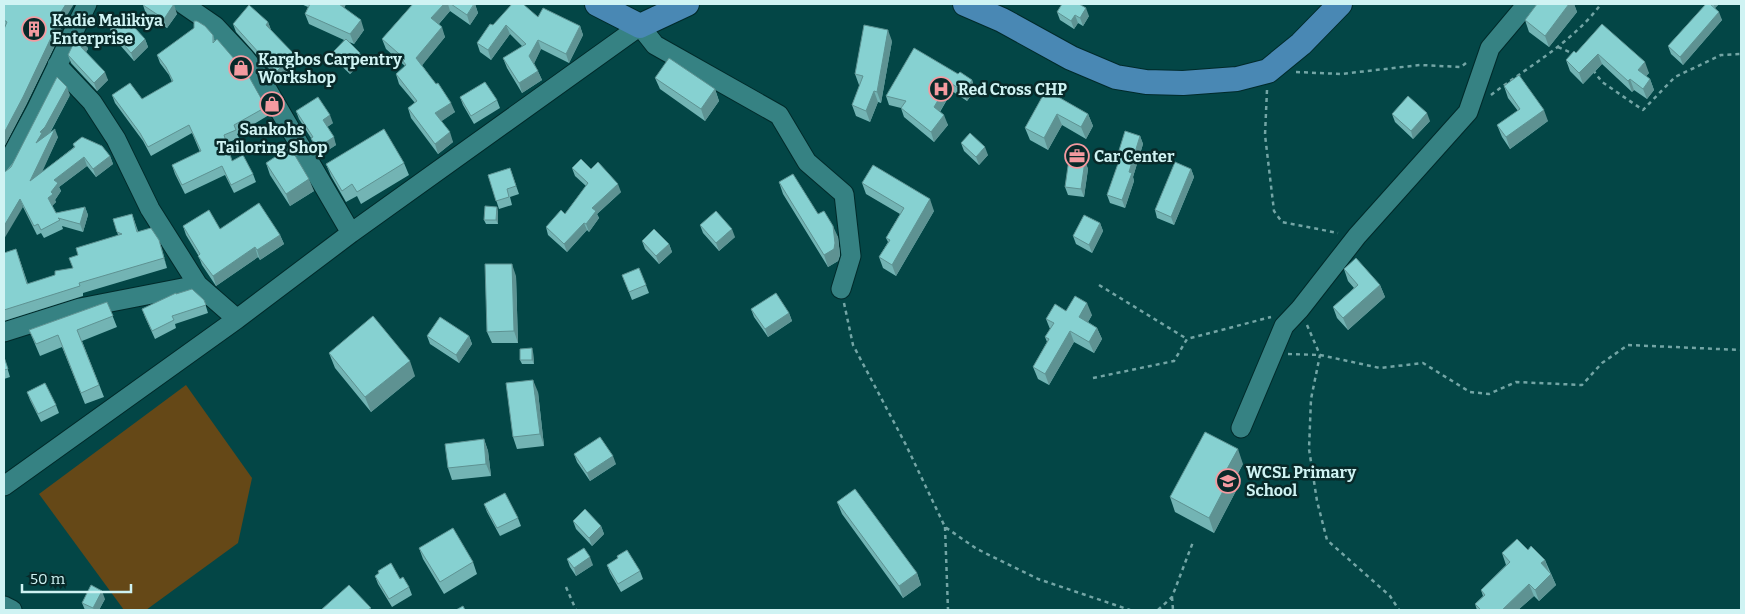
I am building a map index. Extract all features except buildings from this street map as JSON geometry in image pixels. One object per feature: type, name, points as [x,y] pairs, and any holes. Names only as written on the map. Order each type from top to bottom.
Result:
[{"type":"main road","points":[[597,4],[640,26],[687,4]]},
{"type":"main road","points":[[965,4],[1002,20],[1071,58],[1116,77],[1146,82],[1183,83],[1237,79],[1268,70],[1301,44],[1340,4]]},
{"type":"street","points":[[4,170],[36,110],[87,4]]},
{"type":"street","points":[[183,4],[215,26],[260,77],[351,233]]},
{"type":"street","points":[[1241,428],[1284,326],[1300,310],[1357,236],[1468,112],[1490,48],[1527,4]]},
{"type":"street","points":[[4,486],[237,319],[351,233],[640,26],[655,45],[779,115],[808,162],[844,194],[851,256],[841,289]]},
{"type":"street","points":[[57,65],[92,102],[116,139],[150,208],[198,285],[237,319]]},
{"type":"street","points":[[4,332],[80,308],[198,285]]},
{"type":"street","points":[[4,606],[12,610]]},
{"type":"path","points":[[1468,112],[1558,47],[1592,16],[1601,4]]},
{"type":"path","points":[[1558,47],[1574,54]]},
{"type":"path","points":[[1357,236],[1282,222],[1274,211],[1265,135],[1268,70],[1341,74],[1420,65],[1461,67],[1490,48]]},
{"type":"path","points":[[1592,70],[1602,82],[1643,110],[1675,77],[1721,55],[1741,54]]},
{"type":"path","points":[[1099,285],[1186,339],[1272,317]]},
{"type":"path","points":[[841,289],[853,345],[906,445],[944,527],[948,610]]},
{"type":"path","points":[[1300,310],[1320,355],[1311,399],[1309,449],[1317,500],[1327,540],[1390,596],[1399,610]]},
{"type":"path","points":[[1093,378],[1174,361],[1186,339]]},
{"type":"path","points":[[1273,354],[1320,355],[1380,368],[1423,363],[1470,392],[1489,394],[1516,382],[1582,385],[1602,363],[1628,345],[1741,350]]},
{"type":"path","points":[[944,527],[977,549],[1038,579],[1130,610]]},
{"type":"path","points":[[1158,610],[1172,597],[1194,542]]},
{"type":"path","points":[[566,587],[576,610]]},
{"type":"path","points":[[1172,597],[1173,610]]},
{"type":"shaded area","points":[[186,385],[252,478],[238,543],[146,610],[124,610],[39,494]]},
{"type":"place","name":"Kadie Malikiya Enterprise","points":[[34,29]]},
{"type":"place","name":"Kargbos Carpentry Workshop","points":[[241,68]]},
{"type":"place","name":"Red Cross CHP","points":[[941,89]]},
{"type":"place","name":"Sankohs Tailoring Shop","points":[[272,104]]},
{"type":"place","name":"Car Center","points":[[1077,156]]},
{"type":"place","name":"WCSL Primary School","points":[[1228,481]]}]
